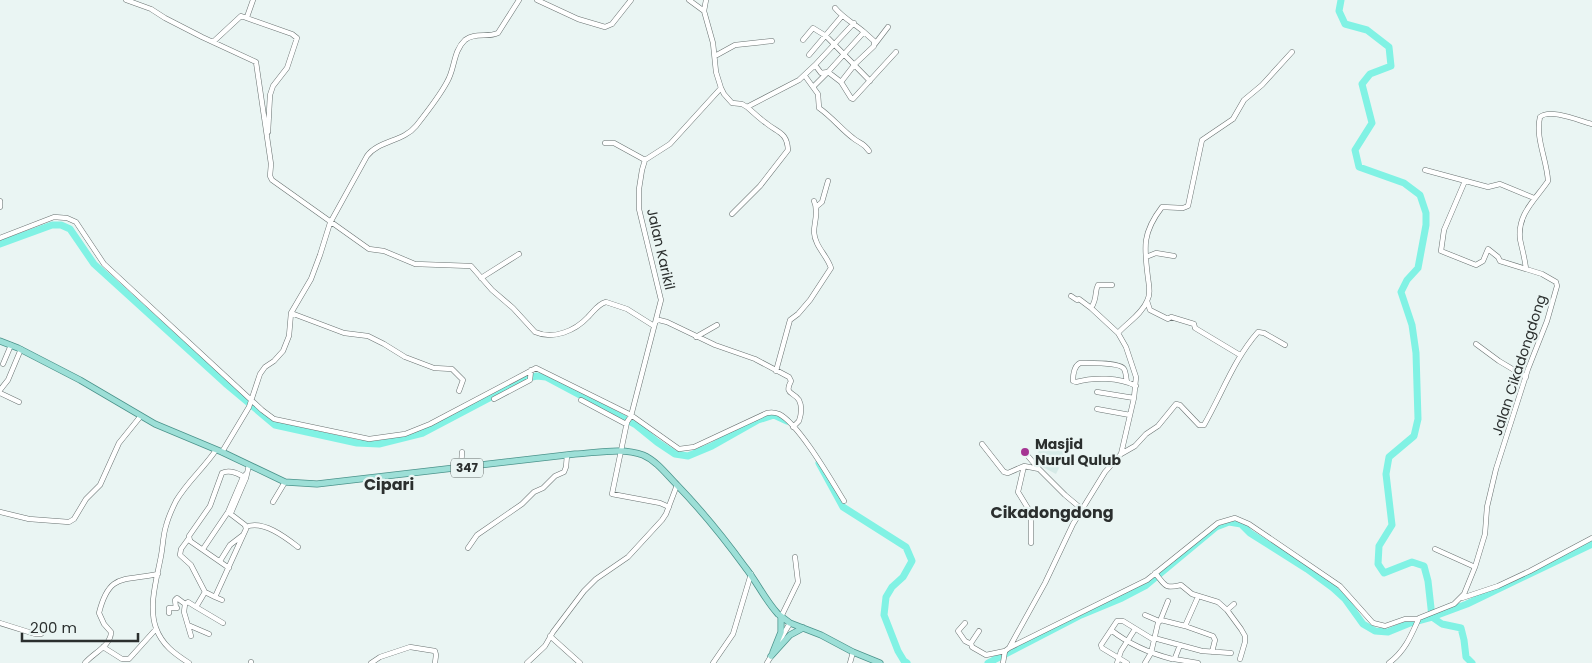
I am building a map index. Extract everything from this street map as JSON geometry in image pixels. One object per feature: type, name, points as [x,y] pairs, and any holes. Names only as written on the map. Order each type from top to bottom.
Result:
[{"type":"main road","name":"347","points":[[0,341],[21,349],[80,380],[140,417],[285,482],[317,484],[567,455],[634,452],[651,459],[725,539],[751,574],[772,608],[781,617],[821,635],[852,652],[880,663]]},
{"type":"main road","points":[[771,656],[780,632],[781,617]]},
{"type":"main road","points":[[771,656],[790,635],[803,628]]},
{"type":"street","points":[[126,0],[150,9],[256,62],[272,180],[369,249],[384,251],[415,264],[469,265],[535,332],[555,335],[563,333],[587,318],[599,304],[606,302],[655,323],[659,320],[666,322],[715,345],[755,359],[790,378],[788,389],[800,403],[800,421],[793,426]]},
{"type":"street","points":[[247,17],[253,0]]},
{"type":"street","points":[[189,663],[169,648],[156,629],[152,617],[166,526],[175,503],[219,451],[250,402],[260,374],[283,351],[289,336],[291,313],[311,279],[331,222],[371,151],[396,140],[415,128],[447,82],[461,45],[467,39],[474,36],[498,33],[519,0]]},
{"type":"street","points":[[537,0],[578,19],[607,27],[612,24],[631,0]]},
{"type":"street","points":[[689,0],[704,11]]},
{"type":"street","points":[[706,0],[704,11],[715,56],[716,72],[724,94],[732,103],[742,104],[747,107],[765,123],[781,133],[787,140],[788,150],[786,155],[760,186],[732,214]]},
{"type":"street","points":[[835,8],[842,16],[854,22],[875,44]]},
{"type":"street","points":[[213,42],[242,16],[292,34],[297,38],[287,68],[272,86],[267,138]]},
{"type":"street","points":[[809,55],[842,16]]},
{"type":"street","points":[[747,107],[805,76],[854,22]]},
{"type":"street","points":[[841,82],[855,64],[874,46],[888,27]]},
{"type":"street","points":[[803,40],[813,28],[826,36],[870,81]]},
{"type":"street","points":[[813,87],[844,56],[864,32]]},
{"type":"street","points":[[715,56],[735,45],[772,41]]},
{"type":"street","points":[[815,65],[822,73],[828,72],[841,82],[853,99],[896,52]]},
{"type":"street","points":[[1118,333],[1141,311],[1147,301],[1149,287],[1145,241],[1150,226],[1160,209],[1164,206],[1183,208],[1188,206],[1202,140],[1233,119],[1244,100],[1260,88],[1292,52]]},
{"type":"street","points":[[805,76],[818,94],[819,108],[854,139],[863,143],[869,151]]},
{"type":"street","points":[[605,144],[614,143],[646,160],[670,144],[721,88]]},
{"type":"street","points":[[1465,181],[1444,230],[1442,251],[1476,265],[1483,261],[1487,250],[1489,250],[1500,261],[1526,269],[1520,237],[1520,226],[1525,211],[1548,181],[1546,163],[1540,143],[1540,117],[1546,113],[1555,114],[1592,124]]},
{"type":"street","name":"Jalan Karikil","points":[[626,423],[631,416],[661,300],[638,204],[640,179],[646,160]]},
{"type":"street","points":[[1425,170],[1491,188],[1500,184],[1534,198]]},
{"type":"street","points":[[816,207],[822,202],[828,181]]},
{"type":"street","points":[[0,201],[0,207]]},
{"type":"street","points":[[776,371],[790,320],[810,300],[831,268],[828,260],[816,243],[814,232],[816,207],[814,201]]},
{"type":"street","points":[[0,238],[52,218],[67,218],[76,222],[104,264],[250,402],[274,419],[372,439],[405,434],[417,430],[536,368],[631,416],[673,446],[681,449],[694,447],[771,412],[778,414],[793,426],[844,501]]},
{"type":"street","points":[[1146,257],[1156,253],[1174,256]]},
{"type":"street","points":[[481,278],[519,254]]},
{"type":"street","name":"Jalan Cikadongdong","points":[[1461,599],[1475,567],[1485,534],[1487,507],[1496,469],[1526,377],[1547,321],[1557,284],[1542,274],[1526,269]]},
{"type":"street","points":[[1092,308],[1096,300],[1096,288],[1098,285],[1112,285]]},
{"type":"street","points":[[1071,296],[1092,308],[1118,333],[1133,365],[1136,386],[1121,454]]},
{"type":"street","points":[[1147,301],[1150,310],[1168,319],[1171,317],[1194,324],[1196,328],[1240,356]]},
{"type":"street","points":[[291,313],[344,333],[368,336],[405,358],[434,368],[452,368],[463,380],[459,391]]},
{"type":"street","points":[[696,337],[717,325]]},
{"type":"street","points":[[1003,663],[1006,652],[1045,583],[1073,524],[1105,472],[1121,454],[1135,446],[1158,426],[1176,404],[1199,425],[1203,426],[1240,356],[1259,331],[1286,345]]},
{"type":"street","points":[[1476,344],[1498,361],[1526,377]]},
{"type":"street","points":[[11,345],[2,364],[14,367]]},
{"type":"street","points":[[19,402],[0,392],[8,380],[21,349]]},
{"type":"street","points":[[1127,382],[1124,369],[1114,364],[1080,363],[1076,366],[1073,377],[1073,381],[1076,382],[1089,378],[1127,382],[1136,386]]},
{"type":"street","points":[[494,399],[531,378],[531,370]]},
{"type":"street","points":[[1097,392],[1134,398]]},
{"type":"street","points":[[581,400],[626,423],[622,452],[612,495],[658,502],[669,507]]},
{"type":"street","points":[[1097,409],[1130,414]]},
{"type":"street","points":[[0,512],[29,519],[69,522],[74,519],[86,499],[100,486],[119,443],[140,417]]},
{"type":"street","points":[[982,444],[1006,473],[1024,466],[1039,469]]},
{"type":"street","points":[[460,468],[462,452]]},
{"type":"street","points":[[468,548],[477,535],[522,504],[555,476],[564,472],[567,455]]},
{"type":"street","points":[[1027,455],[1065,496],[1083,510]]},
{"type":"street","points":[[203,549],[229,513],[249,465]]},
{"type":"street","points":[[1024,466],[1018,492],[1029,510],[1031,543]]},
{"type":"street","points":[[222,600],[205,592],[192,565],[180,555],[181,549],[210,506],[222,473],[229,471],[245,476]]},
{"type":"street","points":[[273,502],[285,482]]},
{"type":"street","points":[[527,663],[540,651],[584,591],[596,580],[628,558],[662,520],[677,486]]},
{"type":"street","points":[[229,513],[246,527],[252,526],[274,531],[298,547]]},
{"type":"street","points":[[965,623],[958,631],[972,647],[986,655],[1006,652],[1157,575],[1218,523],[1236,518],[1249,524],[1340,586],[1373,623],[1386,626],[1405,619],[1418,620],[1461,599],[1498,586],[1592,538]]},
{"type":"street","points":[[215,598],[246,527]]},
{"type":"street","points":[[220,561],[230,545],[244,535]]},
{"type":"street","points":[[188,538],[229,568]]},
{"type":"street","points":[[1435,549],[1475,567]]},
{"type":"street","points":[[781,617],[798,582],[795,557]]},
{"type":"street","points":[[86,662],[103,647],[111,634],[99,613],[109,587],[121,580],[158,574]]},
{"type":"street","points":[[713,663],[733,634],[751,574]]},
{"type":"street","points":[[1157,575],[1168,587],[1173,588],[1181,585],[1192,594],[1218,602],[1227,610],[1245,636],[1240,659]]},
{"type":"street","points":[[196,607],[205,592]]},
{"type":"street","points":[[176,608],[175,600],[177,598],[184,606],[191,636]]},
{"type":"street","points":[[1185,626],[1197,599]]},
{"type":"street","points":[[1145,663],[1151,653],[1159,621],[1168,601]]},
{"type":"street","points":[[169,613],[169,608],[184,606],[188,602],[223,623]]},
{"type":"street","points":[[1227,610],[1234,604]]},
{"type":"street","points":[[1145,615],[1159,621],[1185,626],[1214,637],[1212,652]]},
{"type":"street","points":[[1127,663],[1118,661],[1101,646],[1118,620],[1154,639],[1212,652],[1231,653]]},
{"type":"street","points":[[1389,663],[1398,656],[1407,644],[1418,620]]},
{"type":"street","points":[[767,663],[790,622]]},
{"type":"street","points":[[0,623],[35,634],[41,634]]},
{"type":"street","points":[[188,625],[209,634]]},
{"type":"street","points":[[103,647],[118,656],[129,659],[156,629]]},
{"type":"street","points":[[1118,661],[1126,642],[1135,629]]},
{"type":"street","points":[[1111,630],[1126,642],[1151,653],[1198,663]]},
{"type":"street","points":[[971,644],[979,631]]},
{"type":"street","points":[[550,636],[580,663]]},
{"type":"street","points":[[1174,659],[1180,645]]},
{"type":"street","points":[[371,663],[410,647],[435,651],[435,663]]},
{"type":"street","points":[[850,663],[852,652]]},
{"type":"street","points":[[115,663],[118,656]]},
{"type":"street","points":[[86,662],[93,663]]},
{"type":"shaded area","points":[[1043,443],[1067,452],[1056,474],[1033,462]]},
{"type":"waterway","points":[[1341,0],[1339,11],[1345,24],[1367,30],[1389,47],[1391,66],[1370,74],[1362,84],[1372,123],[1355,150],[1359,167],[1404,183],[1420,195],[1426,213],[1426,225],[1418,268],[1407,280],[1401,292],[1412,325],[1416,353],[1418,419],[1414,436],[1389,457],[1386,474],[1392,525],[1379,546],[1378,564],[1384,573],[1412,562],[1424,566],[1428,581],[1432,617],[1442,624],[1461,628],[1466,657],[1472,663]]},
{"type":"waterway","points":[[0,244],[52,225],[61,225],[70,229],[94,264],[225,383],[275,425],[357,443],[379,444],[423,433],[527,378],[537,376],[546,377],[636,425],[675,454],[688,456],[712,446],[758,420],[774,415],[787,421]]},
{"type":"waterway","points":[[819,463],[843,507],[906,547],[912,561],[903,577],[892,587],[886,597],[884,615],[898,651],[907,663]]},
{"type":"waterway","points":[[988,663],[1081,615],[1145,586],[1216,527],[1229,522],[1241,524],[1250,533],[1333,588],[1345,599],[1363,624],[1375,631],[1388,632],[1467,604],[1592,544]]},
{"type":"place","name":"Masjid Nurul Qulub","points":[[1025,452]]},
{"type":"district","name":"Cipari","points":[[389,484]]},
{"type":"district","name":"Cikadongdong","points":[[1052,512]]}]
